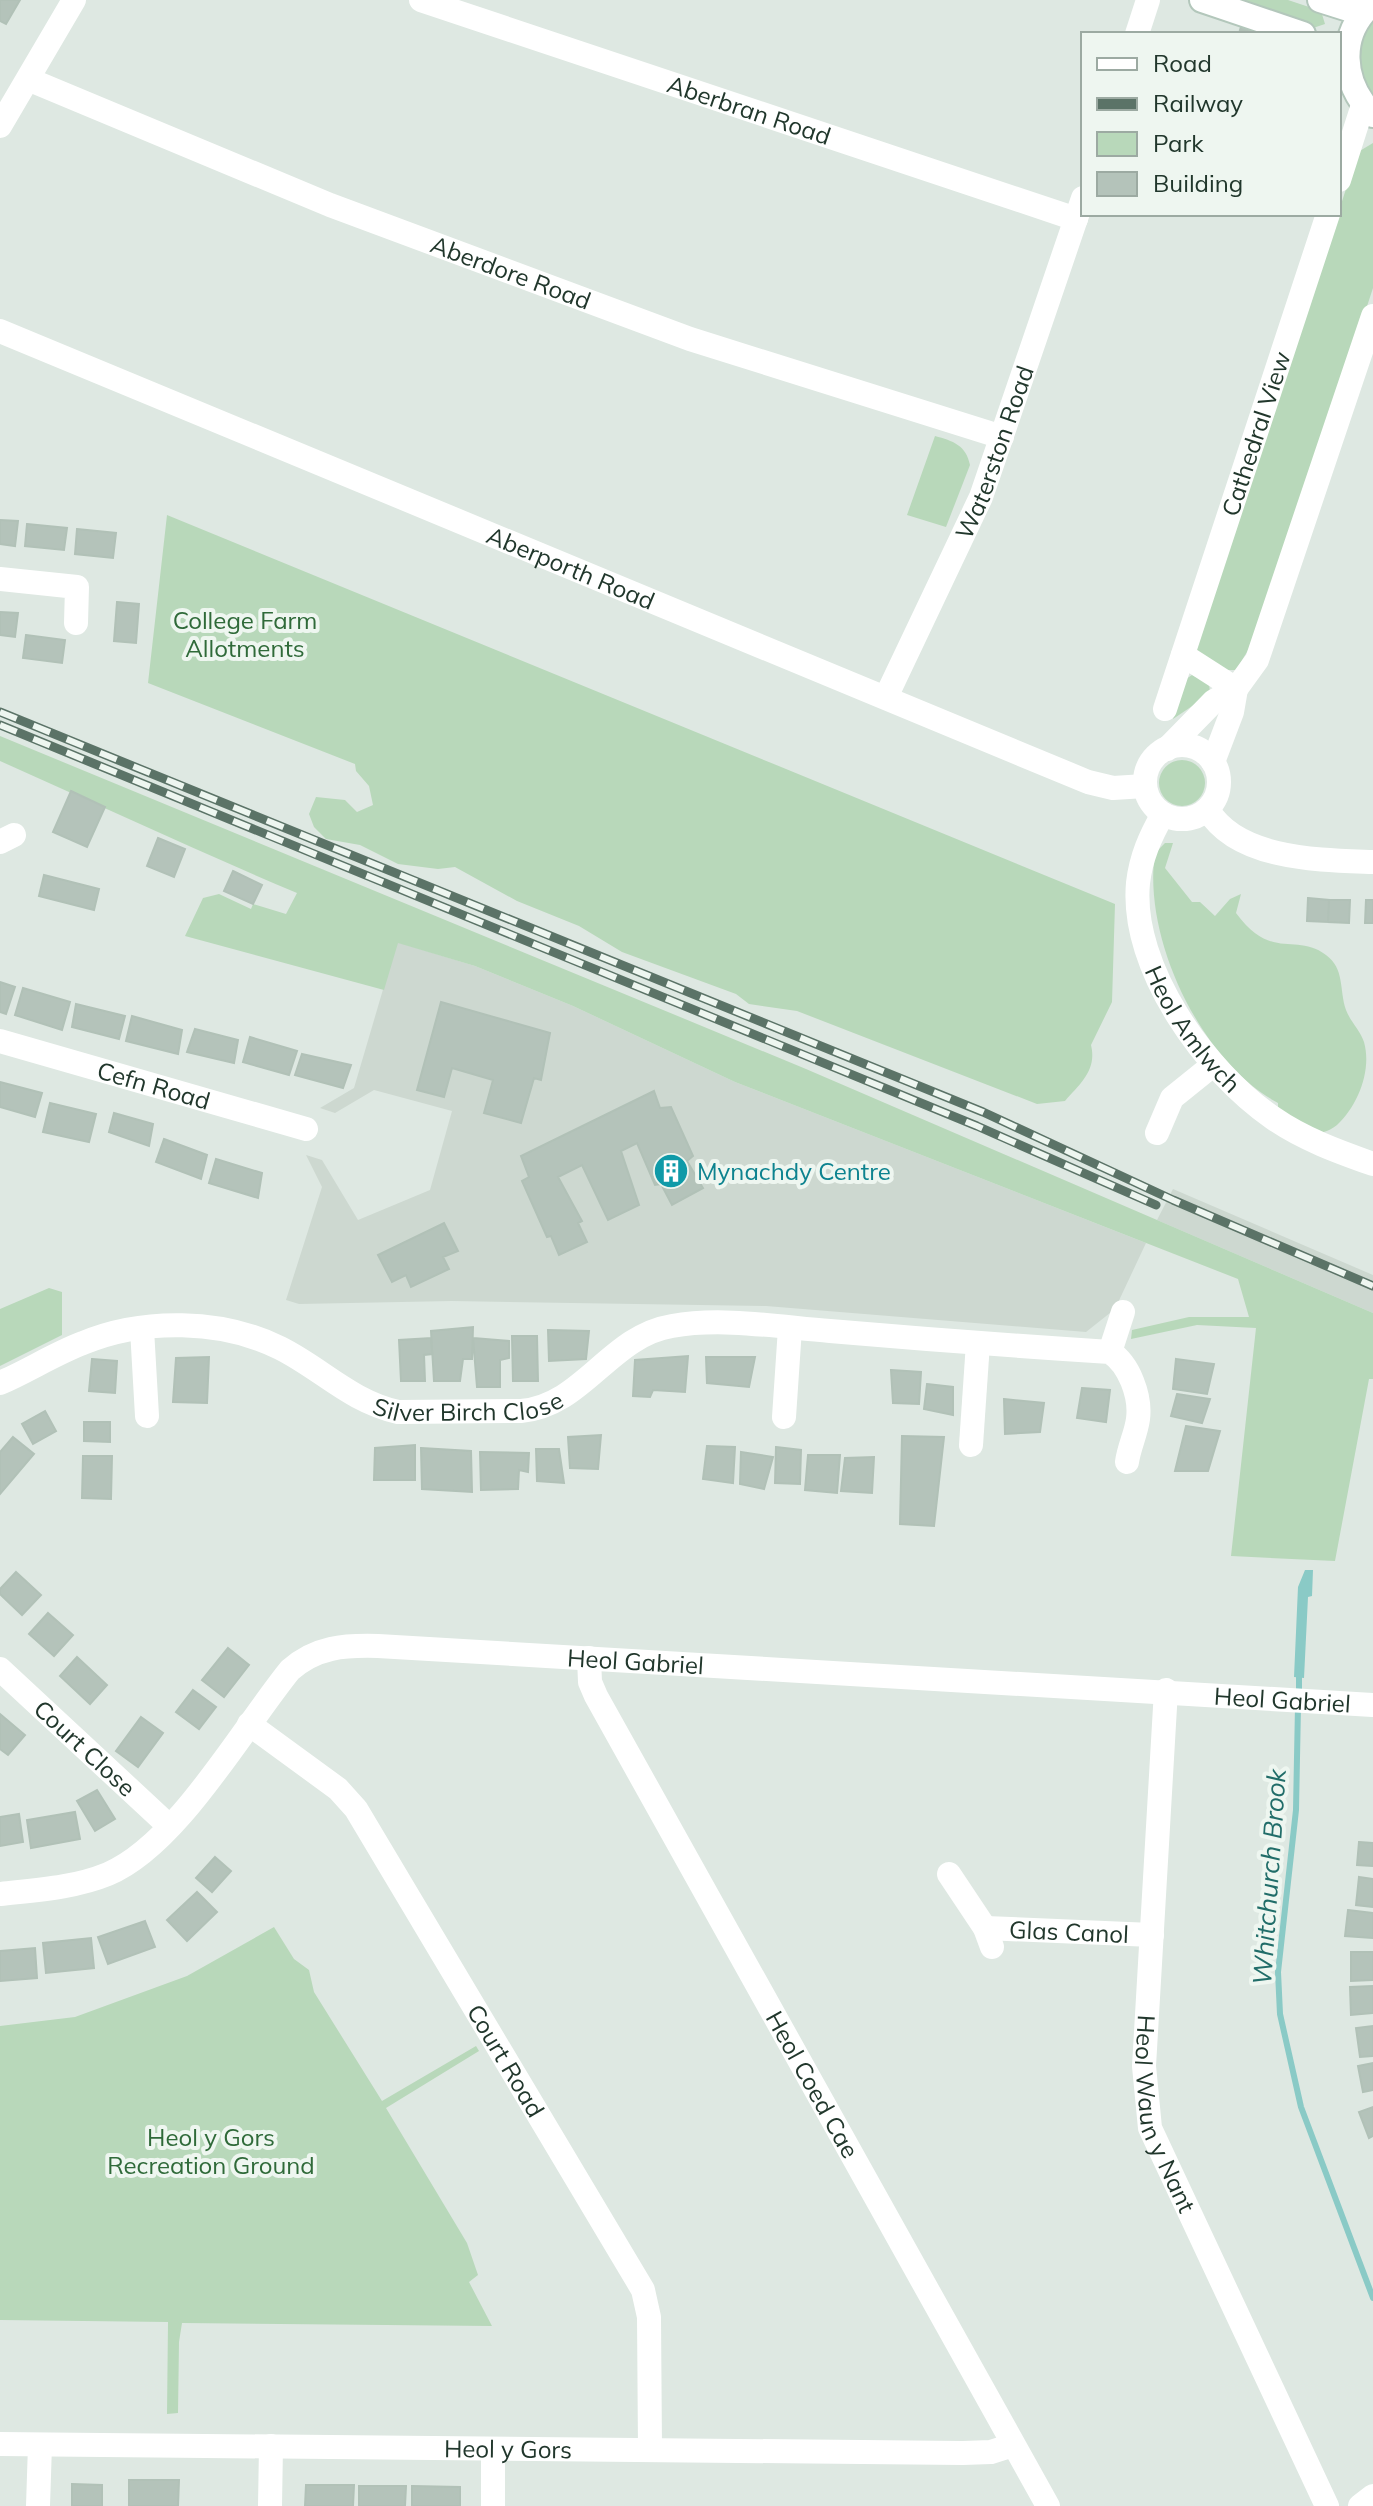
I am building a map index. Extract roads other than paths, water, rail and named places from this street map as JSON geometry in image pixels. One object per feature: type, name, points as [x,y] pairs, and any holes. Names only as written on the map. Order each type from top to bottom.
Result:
[{"type":"street","points":[[0,126],[30,80],[74,0]]},
{"type":"street","name":"Aberbran Road","points":[[421,0],[1080,208]]},
{"type":"street","points":[[1138,32],[1148,0]]},
{"type":"street","points":[[1202,0],[1297,32]]},
{"type":"street","points":[[1320,0],[1367,8],[1343,48],[1350,79],[1368,110],[1341,175]]},
{"type":"street","name":"Aberdore Road","points":[[30,80],[63,97],[330,205],[690,339],[1002,437]]},
{"type":"street","name":"Waterston Road","points":[[886,697],[981,497],[1080,208]]},
{"type":"street","name":"Cathedral View","points":[[1165,709],[1327,216]]},
{"type":"street","points":[[1213,762],[1232,712],[1236,689],[1263,647],[1373,316]]},
{"type":"street","name":"Aberporth Road","points":[[0,331],[1088,782],[1113,788],[1145,786]]},
{"type":"street","points":[[0,579],[77,587],[76,623]]},
{"type":"street","points":[[1183,655],[1236,689]]},
{"type":"street","points":[[1167,749],[1187,745],[1197,748],[1218,771],[1219,792],[1208,810],[1186,820],[1163,814],[1154,807],[1145,786],[1150,764],[1214,701],[1236,689]]},
{"type":"street","points":[[1208,810],[1218,828],[1238,841],[1282,852],[1373,862]]},
{"type":"street","name":"Heol Amlwch","points":[[1163,814],[1148,841],[1141,863],[1140,915],[1150,953],[1170,1003],[1199,1050],[1273,1119],[1323,1145],[1373,1164]]},
{"type":"street","name":"Cefn Road","points":[[0,1041],[306,1129]]},
{"type":"street","points":[[1157,1133],[1172,1098],[1213,1065]]},
{"type":"street","points":[[1123,1312],[1110,1352],[1125,1367],[1136,1394],[1138,1420],[1127,1462]]},
{"type":"street","name":"Silver Birch Close","points":[[0,1383],[86,1341],[142,1329],[206,1327],[253,1337],[304,1362],[365,1403],[406,1412],[537,1410],[562,1398],[624,1346],[668,1326],[693,1323],[1110,1352]]},
{"type":"street","points":[[784,1417],[790,1328]]},
{"type":"street","points":[[142,1329],[147,1416]]},
{"type":"street","points":[[971,1445],[978,1343]]},
{"type":"street","name":"Heol Gabriel","points":[[0,1894],[59,1888],[112,1872],[132,1860],[169,1826],[290,1670],[302,1659],[331,1648],[378,1646],[1166,1690],[1373,1705]]},
{"type":"street","name":"Heol Coed Cae","points":[[589,1658],[590,1682],[596,1696],[1048,2506]]},
{"type":"street","name":"Court Close","points":[[0,1669],[169,1826]]},
{"type":"street","name":"Heol Waun y Nant","points":[[1166,1690],[1144,2066],[1150,2128],[1327,2506]]},
{"type":"street","name":"Court Road","points":[[249,1724],[338,1789],[356,1809],[643,2290],[649,2317],[650,2449]]},
{"type":"street","name":"Glas Canol","points":[[949,1874],[988,1937],[1152,1935]]},
{"type":"street","name":"Heol y Gors","points":[[0,2444],[963,2453],[991,2452],[1013,2445]]},
{"type":"street","points":[[38,2506],[40,2445]]},
{"type":"street","points":[[270,2506],[271,2446]]},
{"type":"street","points":[[493,2449],[493,2506]]},
{"type":"street","points":[[1360,2506],[1373,2496]]},
{"type":"water","points":[[1305,1570],[1313,1570],[1312,1596],[1308,1597],[1304,1678],[1294,1677],[1298,1587]]},
{"type":"waterway","name":"Whitchurch Brook","points":[[1299,1670],[1299,1695]]},
{"type":"waterway","name":"Whitchurch Brook","points":[[1298,1706],[1296,1810],[1278,1972],[1280,2014],[1301,2107],[1373,2298]]},
{"type":"railway","points":[[0,712],[983,1112],[1173,1200],[1373,1286]]},
{"type":"railway","points":[[0,725],[977,1126],[1156,1205]]},
{"type":"place","name":"Mynachdy Centre","points":[[671,1171]]},
{"type":"park label","name":"College Farm Allotments","points":[[245,634]]},
{"type":"park label","name":"Heol y Gors Recreation Ground","points":[[211,2151]]}]
